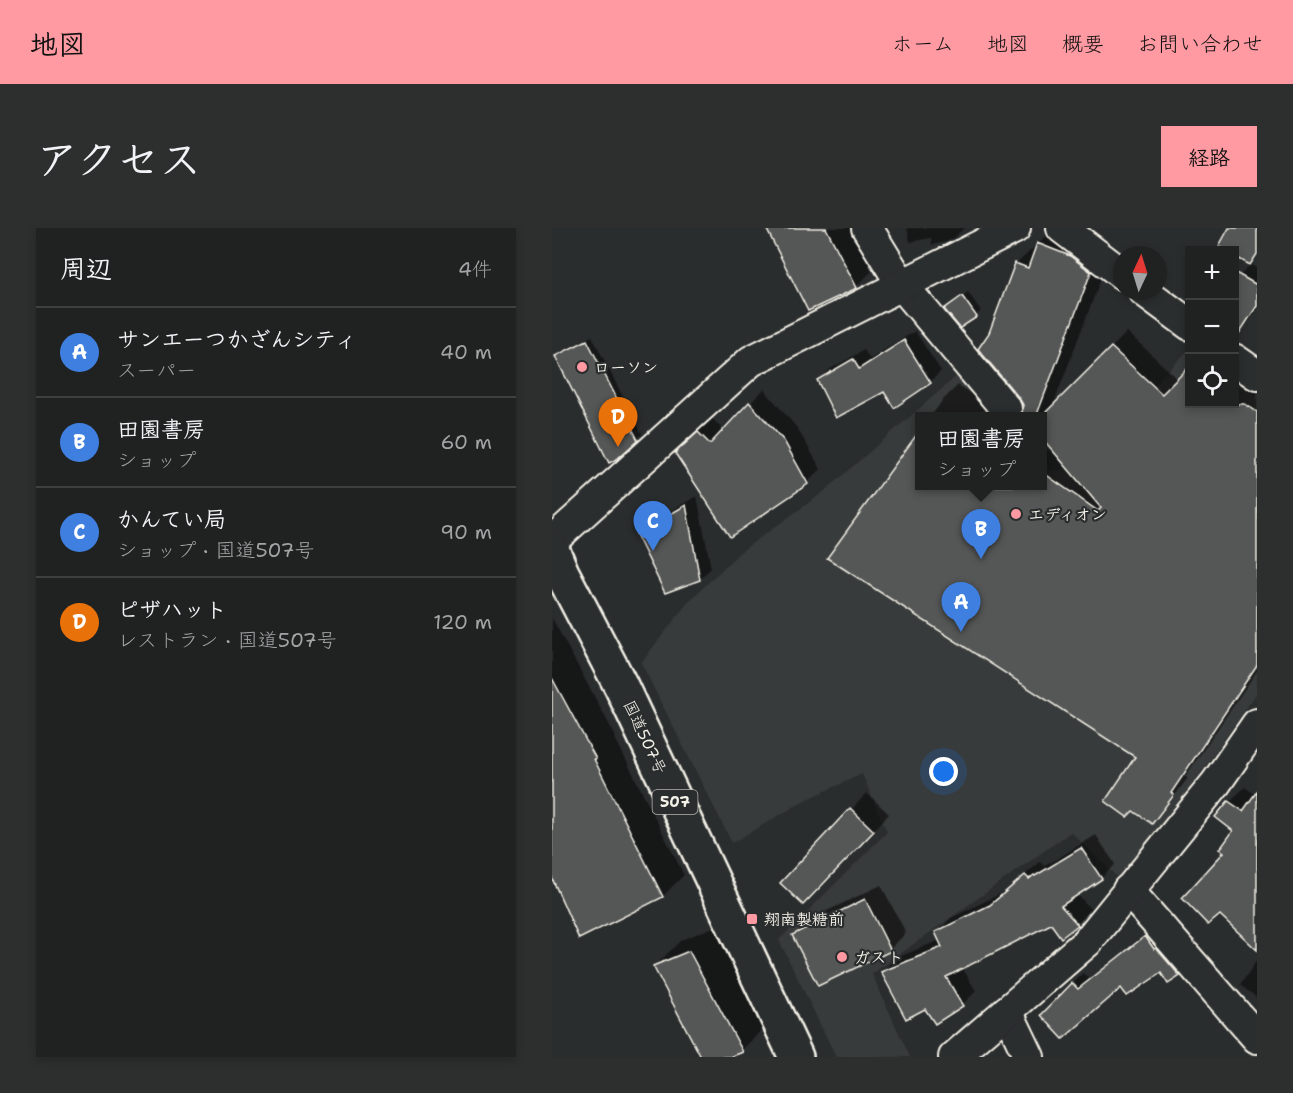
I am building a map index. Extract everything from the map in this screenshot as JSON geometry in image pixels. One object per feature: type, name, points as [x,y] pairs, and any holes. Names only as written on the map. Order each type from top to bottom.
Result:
[{"type":"highway","name":"国道507号","points":[[556,566],[621,686],[795,1057]]},
{"type":"street","points":[[867,228],[902,285],[1006,410]]},
{"type":"street","points":[[552,541],[752,361],[1015,228]]},
{"type":"street","points":[[1062,228],[1113,267]]},
{"type":"street","points":[[1156,300],[1185,321]]},
{"type":"street","points":[[1239,362],[1257,375]]},
{"type":"street","points":[[954,1057],[1087,942],[1216,783],[1257,724]]},
{"type":"street","points":[[1128,890],[1257,1038]]},
{"type":"street","points":[[1007,1011],[1029,1057]]},
{"type":"shaded area","points":[[1185,353],[1185,408],[1239,408],[1239,384],[1257,397],[1257,693],[1190,788],[1118,878],[1071,832],[872,974],[910,1057],[836,1057],[779,940],[887,832],[862,774],[804,801],[732,843],[641,663],[689,601],[740,552],[822,493],[915,412],[915,490],[1047,490],[1047,468],[1050,471],[1075,468]]},
{"type":"shaded area","points":[[960,373],[996,412],[915,412]]},
{"type":"building","points":[[766,228],[826,228],[857,288],[808,311]]},
{"type":"building","points":[[1229,228],[1257,228],[1257,254],[1250,265],[1239,259],[1239,246],[1219,246]]},
{"type":"building","points":[[1037,243],[1070,256],[1091,272],[1038,412],[1022,412],[1023,405],[1019,398],[978,349],[989,333],[1015,263],[1028,268]]},
{"type":"building","points":[[1239,275],[1257,285],[1257,306],[1239,333]]},
{"type":"building","points":[[962,296],[977,317],[960,328],[944,309]]},
{"type":"building","points":[[587,340],[638,440],[617,459],[609,463],[555,356]]},
{"type":"building","points":[[904,340],[931,383],[894,408],[884,392],[836,418],[817,380],[853,359],[859,369]]},
{"type":"building","points":[[1111,347],[1162,394],[1185,371],[1185,408],[1239,408],[1239,404],[1245,404],[1257,412],[1257,665],[1171,793],[1174,795],[1152,824],[1133,811],[1127,817],[1105,801],[1135,757],[827,558],[915,437],[915,490],[1047,490],[1047,475],[1098,511],[1101,508],[1047,444],[1047,412]]},
{"type":"building","points":[[749,402],[784,441],[808,484],[730,537],[675,453],[698,432],[710,444]]},
{"type":"building","points":[[686,505],[700,580],[665,593],[636,534]]},
{"type":"building","points":[[552,678],[596,759],[594,759],[663,897],[579,939],[552,878]]},
{"type":"building","points":[[1257,791],[1257,950],[1220,915],[1208,925],[1182,898],[1224,852],[1220,849],[1233,831],[1215,817],[1228,801],[1243,811]]},
{"type":"building","points":[[850,808],[874,831],[803,905],[780,883]]},
{"type":"building","points":[[1081,848],[1102,879],[1061,906],[1078,925],[1061,938],[1051,924],[946,977],[963,1006],[935,1024],[925,1009],[906,1019],[881,972],[942,947],[935,932],[990,905],[1025,875],[1029,879]]},
{"type":"building","points":[[865,899],[891,951],[818,986],[792,935]]},
{"type":"building","points":[[1145,936],[1180,976],[1168,984],[1161,973],[1127,996],[1121,988],[1063,1039],[1041,1015],[1072,983],[1078,989]]},
{"type":"building","points":[[689,951],[743,1052],[730,1057],[701,1057],[653,966]]},
{"type":"place","name":"ローソン","points":[[582,367]]},
{"type":"place","name":"ピザハット","points":[[618,447]]},
{"type":"place","name":"エディオン","points":[[1016,514]]},
{"type":"place","name":"かんてい局","points":[[653,551]]},
{"type":"place","name":"田園書房","points":[[981,559]]},
{"type":"place","name":"サンエーつかざんシティ","points":[[961,632]]},
{"type":"place","name":"翔南製糖前","points":[[752,919]]},
{"type":"place","name":"ガスト","points":[[842,957]]}]
